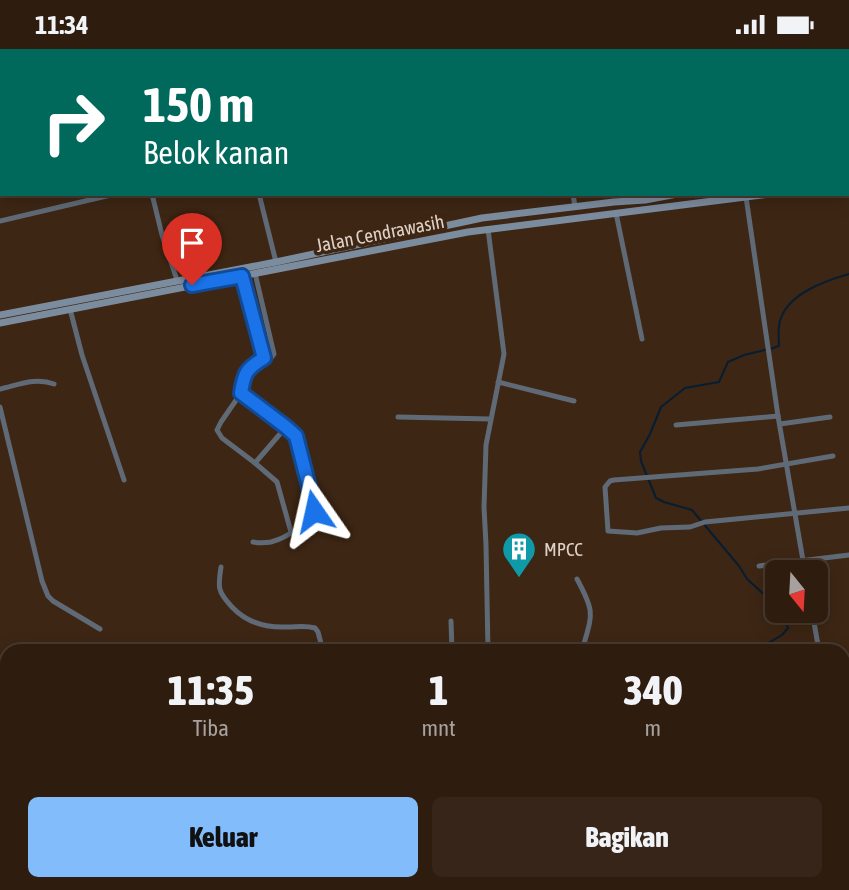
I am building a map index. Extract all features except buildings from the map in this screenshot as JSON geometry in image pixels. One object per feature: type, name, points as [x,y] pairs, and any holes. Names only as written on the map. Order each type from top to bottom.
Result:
[{"type":"main road","name":"Jalan Cendrawasih","points":[[0,315],[276,262],[482,218],[666,196]]},
{"type":"main road","name":"Jalan Cendrawasih","points":[[0,323],[468,232],[754,196]]},
{"type":"street","points":[[0,221],[106,196]]},
{"type":"street","points":[[152,196],[177,280]]},
{"type":"street","points":[[260,196],[276,262]]},
{"type":"street","points":[[573,196],[575,207]]},
{"type":"street","points":[[746,197],[802,560],[849,555]]},
{"type":"street","points":[[616,213],[642,339]]},
{"type":"street","points":[[488,229],[504,354],[486,445],[484,507],[488,644]]},
{"type":"street","points":[[254,273],[274,353],[271,358],[264,358],[245,373],[241,393],[217,432],[278,482],[291,532]]},
{"type":"street","points":[[242,276],[264,358]]},
{"type":"street","points":[[70,309],[82,355],[124,480]]},
{"type":"street","points":[[0,389],[43,380],[54,383]]},
{"type":"street","points":[[498,382],[574,401]]},
{"type":"street","points":[[241,393],[286,427],[297,439],[314,509],[312,514],[291,532],[271,541],[253,542]]},
{"type":"street","points":[[0,407],[42,581],[48,596],[100,629]]},
{"type":"street","points":[[676,425],[778,416]]},
{"type":"street","points":[[398,417],[490,419]]},
{"type":"street","points":[[780,424],[830,417]]},
{"type":"street","points":[[255,463],[286,427]]},
{"type":"street","points":[[833,456],[787,465],[610,481],[605,487],[608,531],[633,533],[690,527],[705,522],[849,508]]},
{"type":"street","points":[[759,566],[765,565]]},
{"type":"street","points":[[221,567],[218,583],[221,596],[237,613],[256,624],[285,627],[306,625],[315,628],[321,644]]},
{"type":"street","points":[[578,579],[591,607],[592,616],[584,644]]},
{"type":"street","points":[[452,621],[452,644]]},
{"type":"street","points":[[814,623],[818,644]]},
{"type":"waterway","points":[[770,349],[779,346],[780,321],[792,302],[819,284],[849,274]]},
{"type":"waterway","points":[[765,350],[728,362],[719,382],[685,388],[661,407],[640,452],[656,498],[692,510],[747,579],[765,595]]},
{"type":"waterway","points":[[768,644],[782,635],[788,628],[786,623]]},
{"type":"place","name":"MPCC","points":[[519,579]]},
{"type":"route","points":[[192,285],[242,276],[264,358],[245,373],[241,393],[296,436],[314,511]]}]
